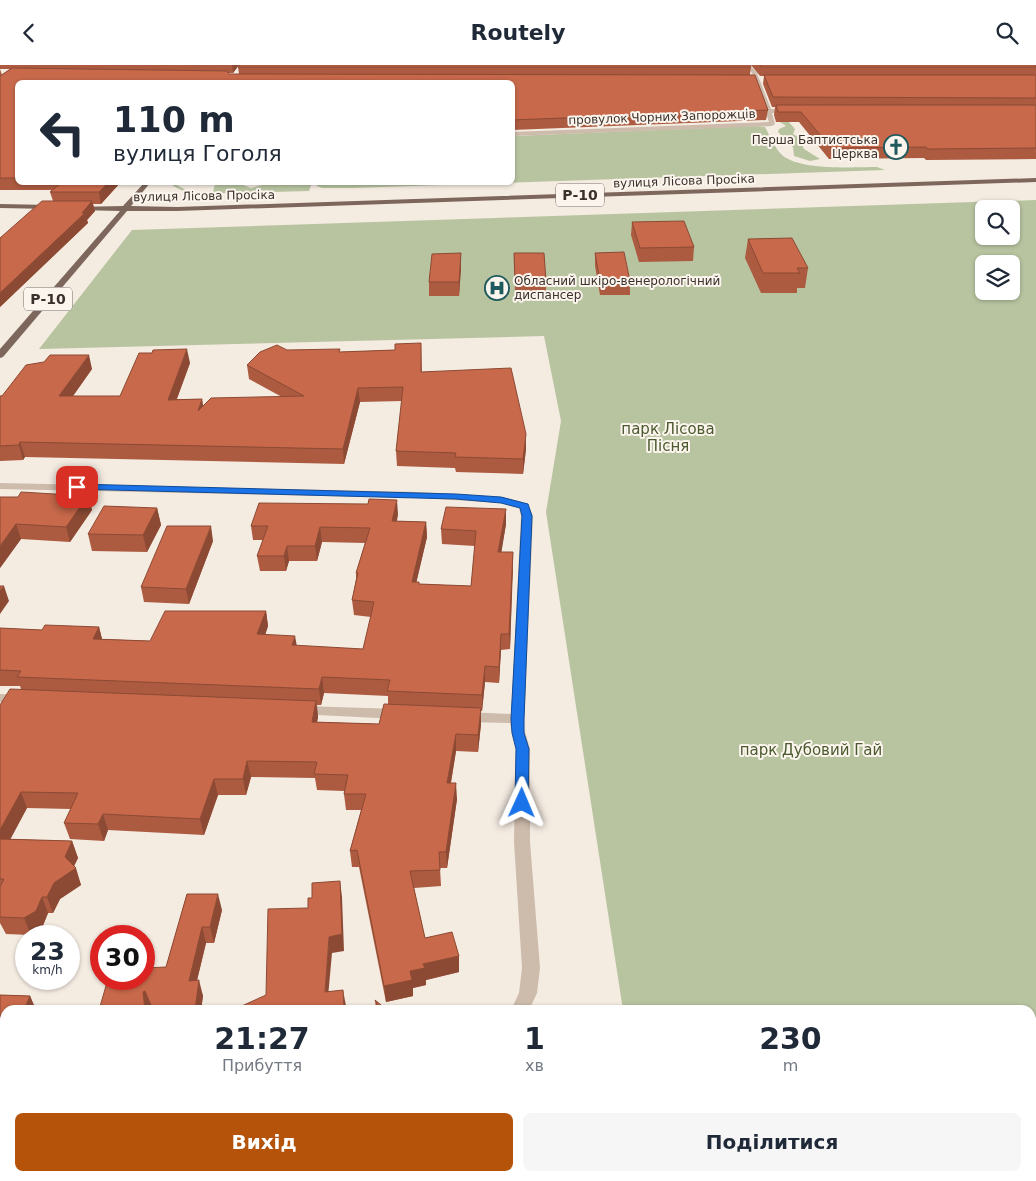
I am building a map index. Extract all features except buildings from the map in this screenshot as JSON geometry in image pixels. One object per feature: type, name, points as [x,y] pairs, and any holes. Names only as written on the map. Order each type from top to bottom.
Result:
[{"type":"main road","name":"вулиця Лісова Просіка","points":[[67,208],[123,209],[1036,181]]},
{"type":"main road","points":[[123,209],[145,185]]},
{"type":"main road","points":[[0,206],[58,207]]},
{"type":"main road","name":"Р-10","points":[[0,355],[114,223],[123,209]]},
{"type":"street","points":[[747,65],[769,111]]},
{"type":"street","points":[[746,80],[765,80]]},
{"type":"street","name":"провулок Чорних Запорожців","points":[[515,134],[772,124],[769,111],[798,112]]},
{"type":"street","points":[[0,486],[420,495],[501,500],[524,506],[527,516],[517,719],[518,733],[523,749],[522,842],[531,959],[528,993],[522,1005]]},
{"type":"street","points":[[0,698],[30,699]]},
{"type":"street","points":[[289,710],[408,715]]},
{"type":"street","points":[[448,716],[517,719]]},
{"type":"green space","points":[[781,120],[787,120],[795,129],[793,134],[804,140],[802,145],[804,149],[820,159],[810,161],[794,156],[793,147],[784,141],[785,139],[778,132],[779,129],[786,126],[780,122]]},
{"type":"green space","points":[[756,126],[765,127],[782,155],[801,164],[828,167],[877,167],[885,170],[515,183],[515,136]]},
{"type":"green space","points":[[177,185],[191,193],[213,192],[215,185],[243,185],[251,188],[262,185],[311,185],[309,191],[189,194],[173,186]]},
{"type":"green space","points":[[441,185],[352,188],[322,188],[317,186]]},
{"type":"green space","points":[[1036,200],[1036,1005],[622,1005],[546,512],[561,421],[544,336],[39,349],[132,230],[975,202],[975,245],[1020,245],[1020,201]]},
{"type":"place","name":"Перша Баптистська Церква","points":[[896,147]]},
{"type":"place","name":"Обласний шкіро-венерологічний диспансер","points":[[497,288]]},
{"type":"route","points":[[77,487],[420,495],[501,500],[524,506],[527,516],[517,719],[518,733],[523,749],[522,803]]},
{"type":"park label","name":"парк Лісова Пісня","points":[[668,438]]},
{"type":"park label","name":"парк Дубовий Гай","points":[[811,750]]}]
